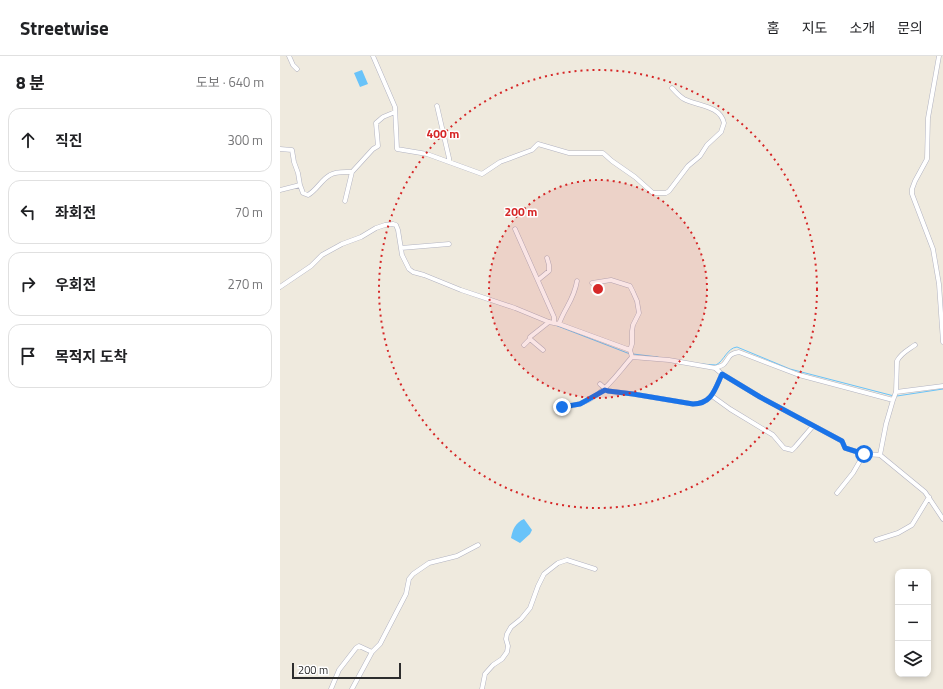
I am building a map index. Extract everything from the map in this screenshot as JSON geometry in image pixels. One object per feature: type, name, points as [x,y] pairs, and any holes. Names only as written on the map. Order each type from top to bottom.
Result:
[{"type":"street","points":[[289,56],[293,65],[298,69]]},
{"type":"street","points":[[373,56],[395,107],[398,149],[427,154],[482,174],[500,162],[532,150],[538,144],[569,153],[603,153],[635,177],[653,193],[666,193],[669,191],[688,166],[700,156],[712,140],[721,132],[724,123],[721,116],[712,109],[682,98],[672,88]]},
{"type":"street","points":[[939,56],[928,118],[926,159],[915,181],[912,194],[933,249],[939,284],[943,342]]},
{"type":"street","points":[[437,106],[449,158],[448,162]]},
{"type":"street","points":[[345,200],[352,172],[373,148],[378,146],[376,123],[383,117],[395,112]]},
{"type":"street","points":[[280,149],[292,150],[300,185],[303,193],[308,195],[330,175],[352,172]]},
{"type":"street","points":[[280,190],[300,185]]},
{"type":"street","points":[[280,286],[311,266],[322,255],[342,244],[361,237],[376,228],[393,224],[398,230],[401,248],[406,264],[413,272],[515,308],[549,322],[557,323],[631,354],[715,368],[723,365],[728,356],[739,352],[799,375],[894,396],[943,386]]},
{"type":"street","points":[[514,228],[557,323]]},
{"type":"street","points":[[401,248],[449,244]]},
{"type":"street","points":[[538,280],[549,271],[547,258]]},
{"type":"street","points":[[562,407],[580,404],[605,390],[631,354],[632,331],[639,313],[637,301],[630,286],[611,280],[592,284]]},
{"type":"street","points":[[557,323],[574,296],[577,281]]},
{"type":"street","points":[[524,345],[530,339],[532,334],[549,322]]},
{"type":"street","points":[[530,339],[543,350]]},
{"type":"street","points":[[880,455],[886,424],[894,396],[897,361],[903,353],[915,345]]},
{"type":"street","points":[[715,368],[722,374],[760,397],[842,441],[845,448],[864,454],[880,455],[925,492],[943,519]]},
{"type":"street","points":[[600,384],[605,390],[608,391],[701,404],[712,396],[722,374]]},
{"type":"street","points":[[712,396],[730,409],[773,435],[788,450],[792,450],[813,426]]},
{"type":"street","points":[[838,492],[853,473],[864,454]]},
{"type":"street","points":[[876,540],[898,533],[912,525],[929,497]]},
{"type":"street","points":[[352,689],[372,652],[380,644],[406,594],[409,579],[413,574],[429,563],[457,556],[478,545]]},
{"type":"street","points":[[482,689],[485,674],[502,659],[507,652],[507,634],[511,627],[521,619],[530,608],[544,574],[558,563],[567,560],[595,569]]},
{"type":"street","points":[[331,689],[339,670],[356,648],[359,646],[372,652]]},
{"type":"water","points":[[362,70],[368,84],[360,87],[354,73]]},
{"type":"water","points":[[524,519],[532,530],[530,534],[520,543],[511,538],[518,522]]},
{"type":"waterway","points":[[555,325],[630,354]]},
{"type":"waterway","points":[[701,364],[716,365],[728,352],[737,347],[790,369],[894,396]]},
{"type":"waterway","points":[[633,354],[658,357]]},
{"type":"waterway","points":[[897,396],[943,389]]},
{"type":"route","points":[[562,407],[580,404],[605,390],[701,404],[712,396],[722,374],[760,397],[842,441],[845,448],[864,454]]}]
